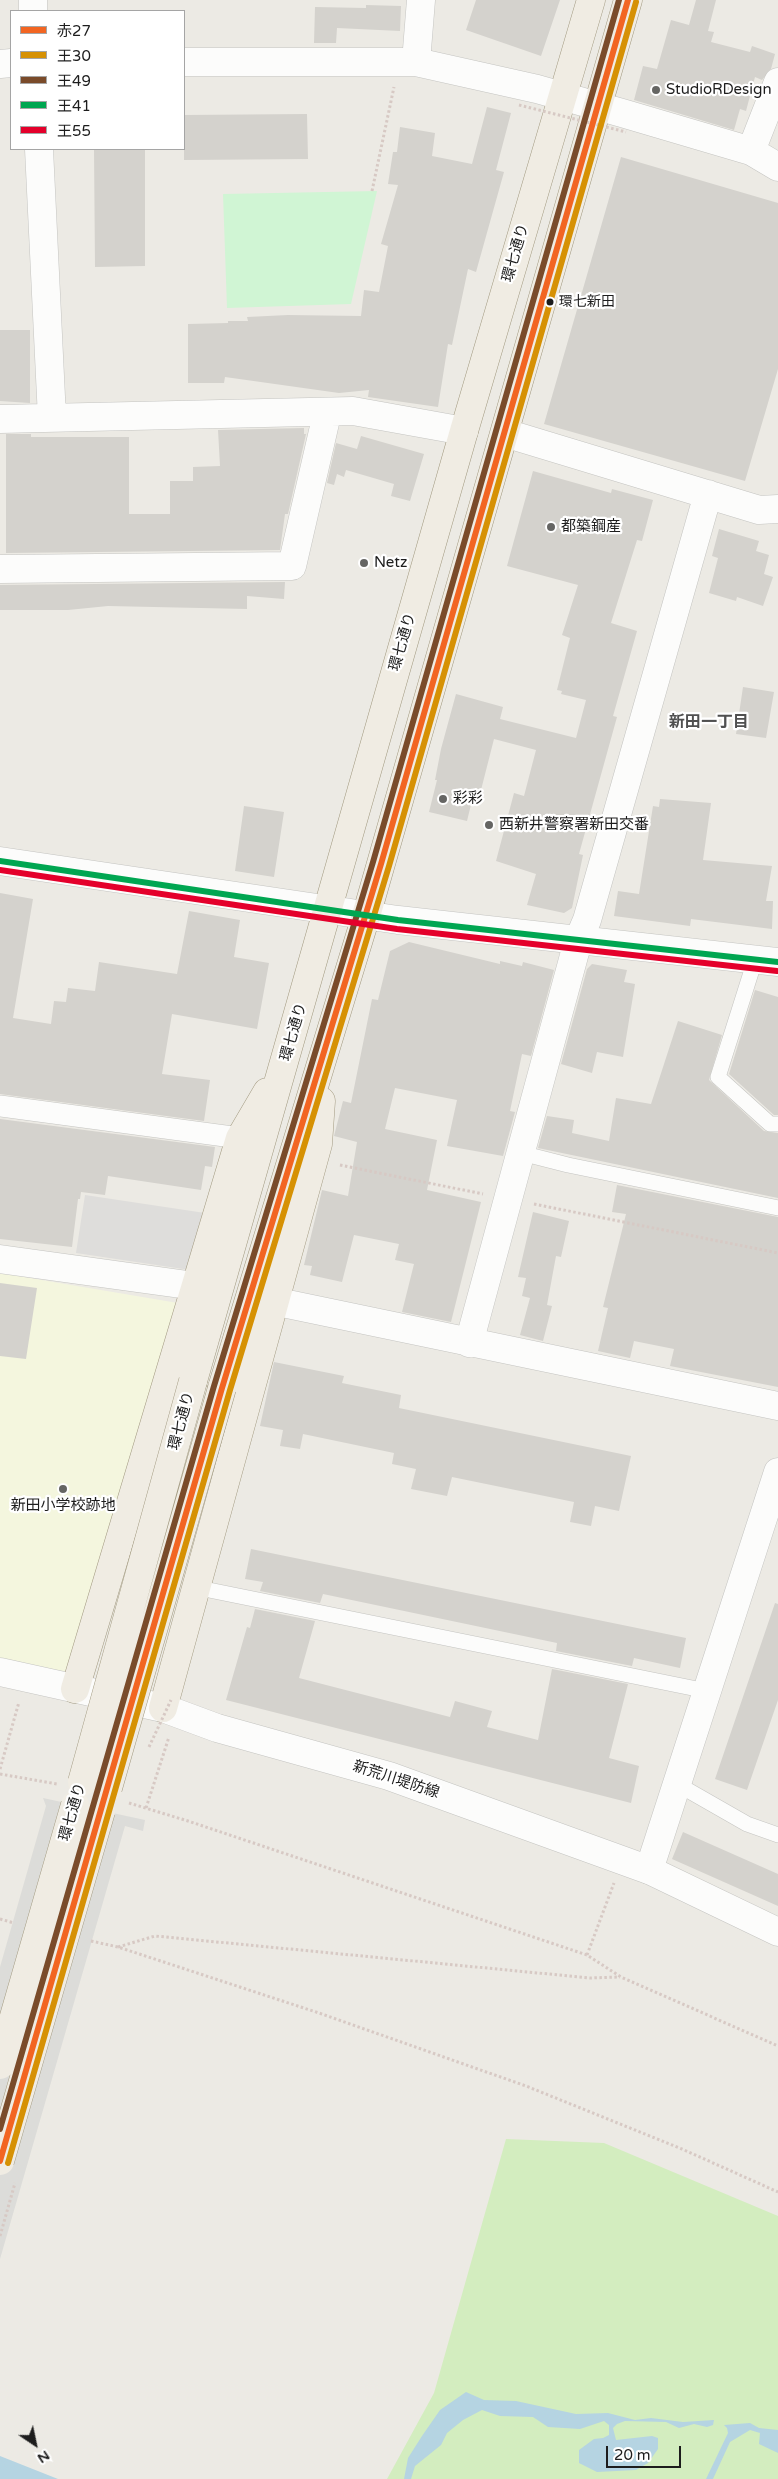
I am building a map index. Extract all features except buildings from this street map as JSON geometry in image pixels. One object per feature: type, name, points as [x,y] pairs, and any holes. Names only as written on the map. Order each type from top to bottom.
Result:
[{"type":"main road","name":"環七通り","points":[[0,2161],[193,1381],[464,431],[591,0]]},
{"type":"main road","name":"環七通り","points":[[0,2065],[91,1795],[222,1388],[321,1064],[366,916],[628,0]]},
{"type":"main road","points":[[170,1707],[273,1301],[318,1144],[321,1064]]},
{"type":"main road","points":[[75,1689],[240,1138],[256,1109],[283,1070]]},
{"type":"street","points":[[416,62],[421,0]]},
{"type":"street","points":[[185,62],[416,62],[598,106],[751,151],[778,168]]},
{"type":"street","points":[[751,151],[778,82]]},
{"type":"street","points":[[39,150],[52,418]]},
{"type":"street","points":[[0,419],[327,414],[353,411],[464,431]]},
{"type":"street","points":[[0,569],[292,566],[327,414]]},
{"type":"street","points":[[505,433],[759,510],[778,509]]},
{"type":"street","points":[[469,1343],[578,941],[587,920],[708,494]]},
{"type":"street","points":[[0,861],[366,916],[767,961]]},
{"type":"street","points":[[0,1106],[240,1138]]},
{"type":"street","points":[[0,1259],[195,1286]]},
{"type":"street","points":[[273,1301],[778,1406]]},
{"type":"street","points":[[649,1870],[778,1472]]},
{"type":"street","name":"新荒川堤防線","points":[[13,1675],[170,1707],[217,1728],[389,1776],[649,1870],[778,1932]]},
{"type":"lane","points":[[767,961],[718,1077],[770,1124],[778,1124]]},
{"type":"lane","points":[[521,1152],[577,1167],[778,1208]]},
{"type":"lane","points":[[204,1588],[707,1691]]},
{"type":"lane","points":[[677,1784],[747,1824],[778,1834]]},
{"type":"path","points":[[372,191],[384,124],[396,79]]},
{"type":"path","points":[[519,105],[626,132]]},
{"type":"path","points":[[330,1163],[778,1253]]},
{"type":"path","points":[[0,1769],[13,1675]]},
{"type":"path","points":[[149,1747],[170,1707]]},
{"type":"path","points":[[146,1808],[170,1707]]},
{"type":"path","points":[[0,1774],[146,1808],[586,1955],[620,1977],[778,2046]]},
{"type":"path","points":[[586,1955],[623,1860]]},
{"type":"path","points":[[0,1920],[18,1924]]},
{"type":"path","points":[[118,1947],[155,1936],[580,1977],[620,1977]]},
{"type":"path","points":[[82,1939],[118,1947],[319,2013],[526,2086],[682,2149],[778,2192]]},
{"type":"shaded area","points":[[85,1195],[205,1213],[190,1270],[76,1253]]},
{"type":"shaded area","name":"新田小学校跡地","points":[[0,1273],[178,1303],[183,1313],[64,1675],[0,1666]]},
{"type":"green space","points":[[377,191],[351,304],[227,308],[223,194]]},
{"type":"green space","points":[[506,2139],[604,2143],[778,2216],[778,2479],[387,2479],[434,2393]]},
{"type":"water","points":[[466,2392],[484,2400],[516,2401],[576,2414],[608,2413],[635,2420],[651,2418],[683,2422],[714,2420],[713,2425],[707,2427],[694,2424],[679,2428],[666,2422],[625,2421],[617,2424],[613,2428],[616,2440],[652,2436],[658,2438],[658,2449],[648,2463],[636,2470],[597,2472],[579,2463],[579,2450],[594,2439],[609,2435],[609,2425],[604,2421],[580,2429],[548,2427],[533,2417],[500,2416],[482,2410],[463,2420],[447,2433],[441,2445],[415,2466],[411,2479],[404,2479],[408,2458],[440,2410]]},
{"type":"water","points":[[750,2423],[759,2428],[778,2430],[778,2453],[759,2444],[760,2433],[750,2430],[730,2442],[713,2479],[706,2479],[728,2433],[724,2425]]},
{"type":"water","points":[[0,2456],[58,2479],[0,2479]]},
{"type":"pier","points":[[43,1798],[145,1820],[143,1831],[125,1826],[0,2259],[0,1967],[46,1806]]},
{"type":"transit line","name":"王49","points":[[0,2129],[214,1386],[373,862],[619,0]]},
{"type":"transit line","name":"赤27","points":[[0,2161],[222,1388],[381,864],[628,0]]},
{"type":"transit line","name":"王30","points":[[8,2163],[230,1390],[389,866],[636,2]]},
{"type":"transit line","name":"王41","points":[[0,861],[398,920],[778,962]]},
{"type":"transit line","name":"王55","points":[[0,870],[397,929],[777,971]]},
{"type":"place","name":"StudioRDesign","points":[[656,90]]},
{"type":"place","name":"環七新田","points":[[550,302]]},
{"type":"place","name":"都築鋼産","points":[[551,527]]},
{"type":"place","name":"Netz","points":[[364,563]]},
{"type":"place","name":"彩彩","points":[[443,799]]},
{"type":"place","name":"西新井警察署新田交番","points":[[489,825]]},
{"type":"place","name":"新田小学校跡地","points":[[63,1489]]},
{"type":"district","name":"新田一丁目","points":[[709,723]]}]
